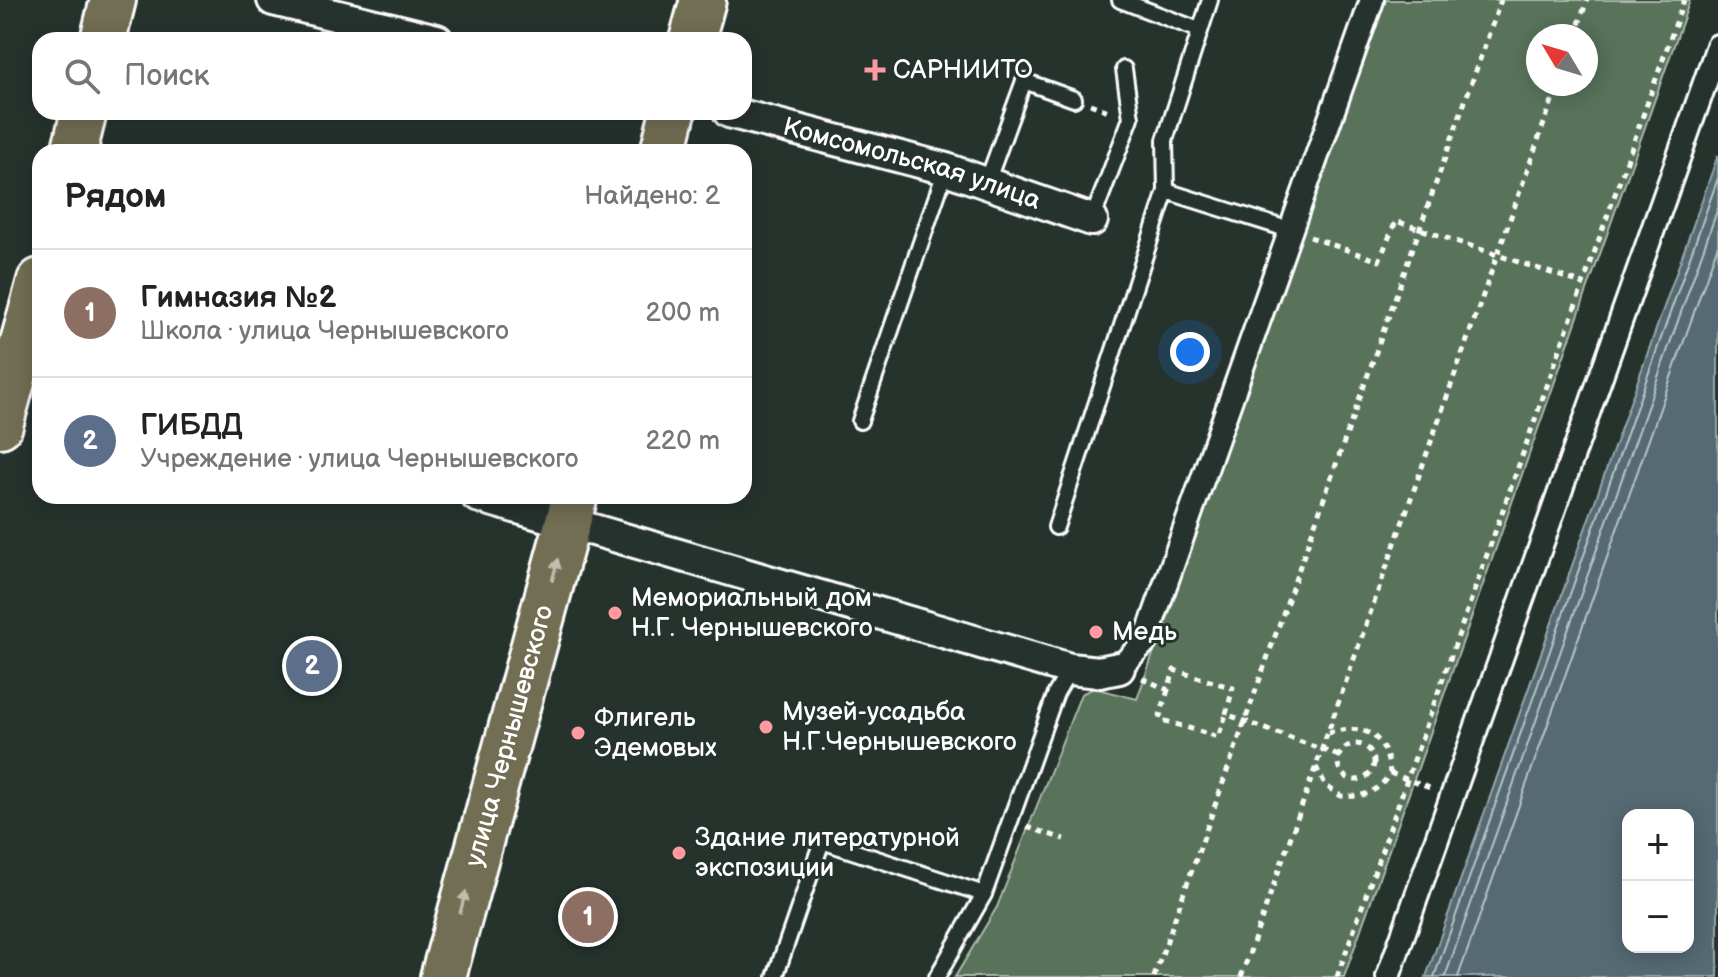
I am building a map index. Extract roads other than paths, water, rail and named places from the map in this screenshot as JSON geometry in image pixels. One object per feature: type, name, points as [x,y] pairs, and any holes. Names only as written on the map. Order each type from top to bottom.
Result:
[{"type":"main road","points":[[105,32],[113,0]]},
{"type":"main road","points":[[694,32],[703,0]]},
{"type":"main road","points":[[76,144],[82,120]]},
{"type":"main road","points":[[665,144],[671,120]]},
{"type":"main road","points":[[0,425],[18,379],[32,317]]},
{"type":"main road","name":"улица Чернышевского","points":[[443,977],[572,508]]},
{"type":"street","points":[[273,0],[404,32]]},
{"type":"street","points":[[540,504],[572,508],[1070,669],[1099,672],[1119,668],[1145,642],[1372,0]]},
{"type":"street","points":[[1388,977],[1718,46]]},
{"type":"street","name":"Комсомольская улица","points":[[752,118],[946,169],[1092,220]]},
{"type":"lane","points":[[1120,0],[1199,30]]},
{"type":"lane","points":[[1056,527],[1166,191],[1165,140],[1210,0]]},
{"type":"lane","points":[[1092,220],[1131,118],[1124,69]]},
{"type":"lane","points":[[987,182],[1024,81],[1074,99]]},
{"type":"lane","points":[[860,421],[946,169]]},
{"type":"lane","points":[[1166,191],[1290,230]]},
{"type":"lane","points":[[937,977],[984,894],[1056,693],[1070,669]]},
{"type":"lane","points":[[775,977],[822,841],[984,894]]},
{"type":"water","points":[[1718,155],[1718,977],[1426,977]]},
{"type":"place","name":"САРНИИТО","points":[[875,70]]},
{"type":"place","name":"Мемориальный дом Н.Г. Чернышевского","points":[[615,613]]},
{"type":"place","name":"Медь","points":[[1096,632]]},
{"type":"place","name":"ГИБДД","points":[[312,666]]},
{"type":"place","name":"Музей-усадьба Н.Г.Чернышевского","points":[[766,727]]},
{"type":"place","name":"Флигель Эдемовых","points":[[578,733]]},
{"type":"place","name":"Здание литературной экспозиции","points":[[679,853]]},
{"type":"place","name":"Гимназия №2","points":[[588,917]]}]
